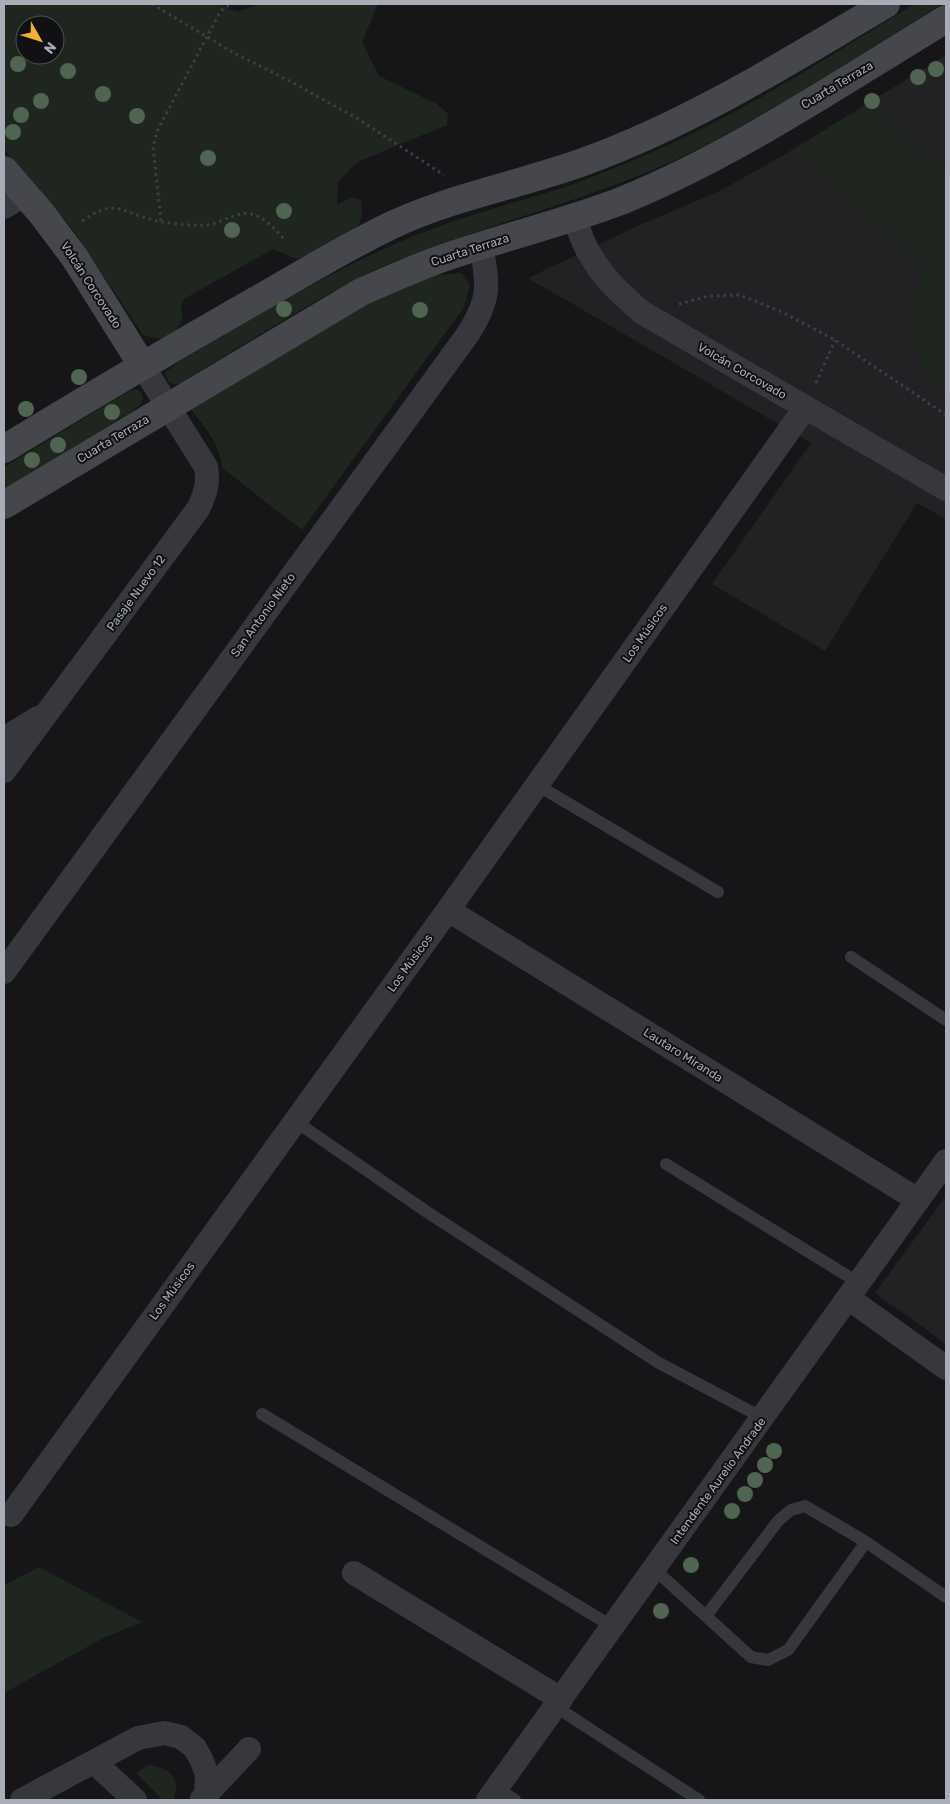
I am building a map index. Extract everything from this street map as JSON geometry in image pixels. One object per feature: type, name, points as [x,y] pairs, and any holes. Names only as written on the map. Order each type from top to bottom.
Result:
[{"type":"main road","points":[[4,448],[142,365],[394,224],[586,161],[675,123],[720,100],[886,4]]},
{"type":"main road","name":"Cuarta Terraza","points":[[4,505],[167,406],[361,292],[420,266],[620,201],[673,178],[725,151],[946,18]]},
{"type":"main road","name":"Volcán Corcovado","points":[[4,170],[14,200],[64,242],[142,365]]},
{"type":"street","name":"Volcán Corcovado","points":[[574,217],[590,255],[610,283],[643,313],[946,488]]},
{"type":"street","name":"San Antonio Nieto","points":[[4,972],[468,334],[477,320],[486,296],[487,275],[481,246]]},
{"type":"street","name":"Volcán Corcovado","points":[[142,365],[167,406]]},
{"type":"street","name":"Pasaje Nuevo 12","points":[[4,771],[198,510],[205,494],[208,478],[206,467],[167,406]]},
{"type":"street","name":"Los Músicos","points":[[10,1515],[448,910],[805,408]]},
{"type":"street","points":[[4,739],[48,712]]},
{"type":"street","name":"Lautaro Miranda","points":[[448,910],[918,1200]]},
{"type":"street","name":"Intendente Aurelio Andrade","points":[[500,1796],[559,1703],[946,1161]]},
{"type":"street","points":[[853,1290],[946,1368]]},
{"type":"street","points":[[354,1573],[559,1703]]},
{"type":"street","points":[[22,1800],[138,1738],[164,1733],[181,1737],[195,1748],[207,1776],[204,1797]]},
{"type":"street","points":[[204,1797],[249,1750]]},
{"type":"street","points":[[94,1762],[134,1800]]},
{"type":"lane","points":[[537,785],[718,892]]},
{"type":"lane","points":[[850,957],[946,1020]]},
{"type":"lane","points":[[295,1121],[427,1212],[659,1363],[763,1418]]},
{"type":"lane","points":[[666,1164],[853,1290]]},
{"type":"lane","points":[[262,1414],[613,1627]]},
{"type":"lane","points":[[706,1616],[778,1521],[790,1510],[805,1506],[866,1542],[946,1597]]},
{"type":"lane","points":[[654,1569],[751,1657],[768,1660],[788,1650],[866,1542]]},
{"type":"lane","points":[[559,1703],[699,1800]]},
{"type":"path","points":[[152,4],[234,53],[354,117],[449,178]]},
{"type":"path","points":[[160,221],[153,147],[156,131],[223,8],[231,4]]},
{"type":"path","points":[[64,242],[82,221],[94,212],[107,208],[124,209],[151,220],[206,225],[222,222],[238,214],[249,214],[263,219],[286,241]]},
{"type":"path","points":[[643,313],[709,296],[740,295],[782,312],[835,340],[946,415]]},
{"type":"path","points":[[805,408],[835,340]]},
{"type":"shaded area","points":[[4,4],[219,4],[237,12],[259,4],[378,4],[362,42],[379,76],[437,104],[448,114],[447,125],[357,162],[338,182],[337,205],[352,197],[361,200],[362,217],[357,228],[297,259],[273,249],[184,299],[181,305],[182,319],[179,325],[172,334],[164,338],[142,334],[71,227],[4,149]]},
{"type":"shaded area","points":[[915,4],[942,4],[809,87],[706,145],[636,177],[455,239],[374,271],[304,308],[179,384],[169,382],[165,374],[180,361],[267,310],[385,248],[453,221],[577,183],[691,134],[789,81]]},
{"type":"shaded area","points":[[946,55],[946,519],[917,503],[825,651],[712,584],[811,443],[528,278],[644,223],[718,192],[792,150]]},
{"type":"shaded area","points":[[868,104],[946,173],[946,398],[940,394],[924,371],[910,338],[918,281],[923,266],[792,150]]},
{"type":"shaded area","points":[[461,273],[470,285],[464,307],[302,530],[222,468],[219,452],[215,444],[191,409],[360,308],[402,287],[437,275]]},
{"type":"shaded area","points":[[136,389],[141,392],[143,398],[141,404],[131,412],[4,489],[4,467],[129,391]]},
{"type":"shaded area","points":[[946,1196],[946,1344],[875,1293]]},
{"type":"shaded area","points":[[39,1567],[142,1622],[103,1638],[4,1693],[4,1585]]},
{"type":"shaded area","points":[[150,1765],[163,1769],[172,1776],[176,1787],[173,1800],[163,1800],[136,1773]]}]
